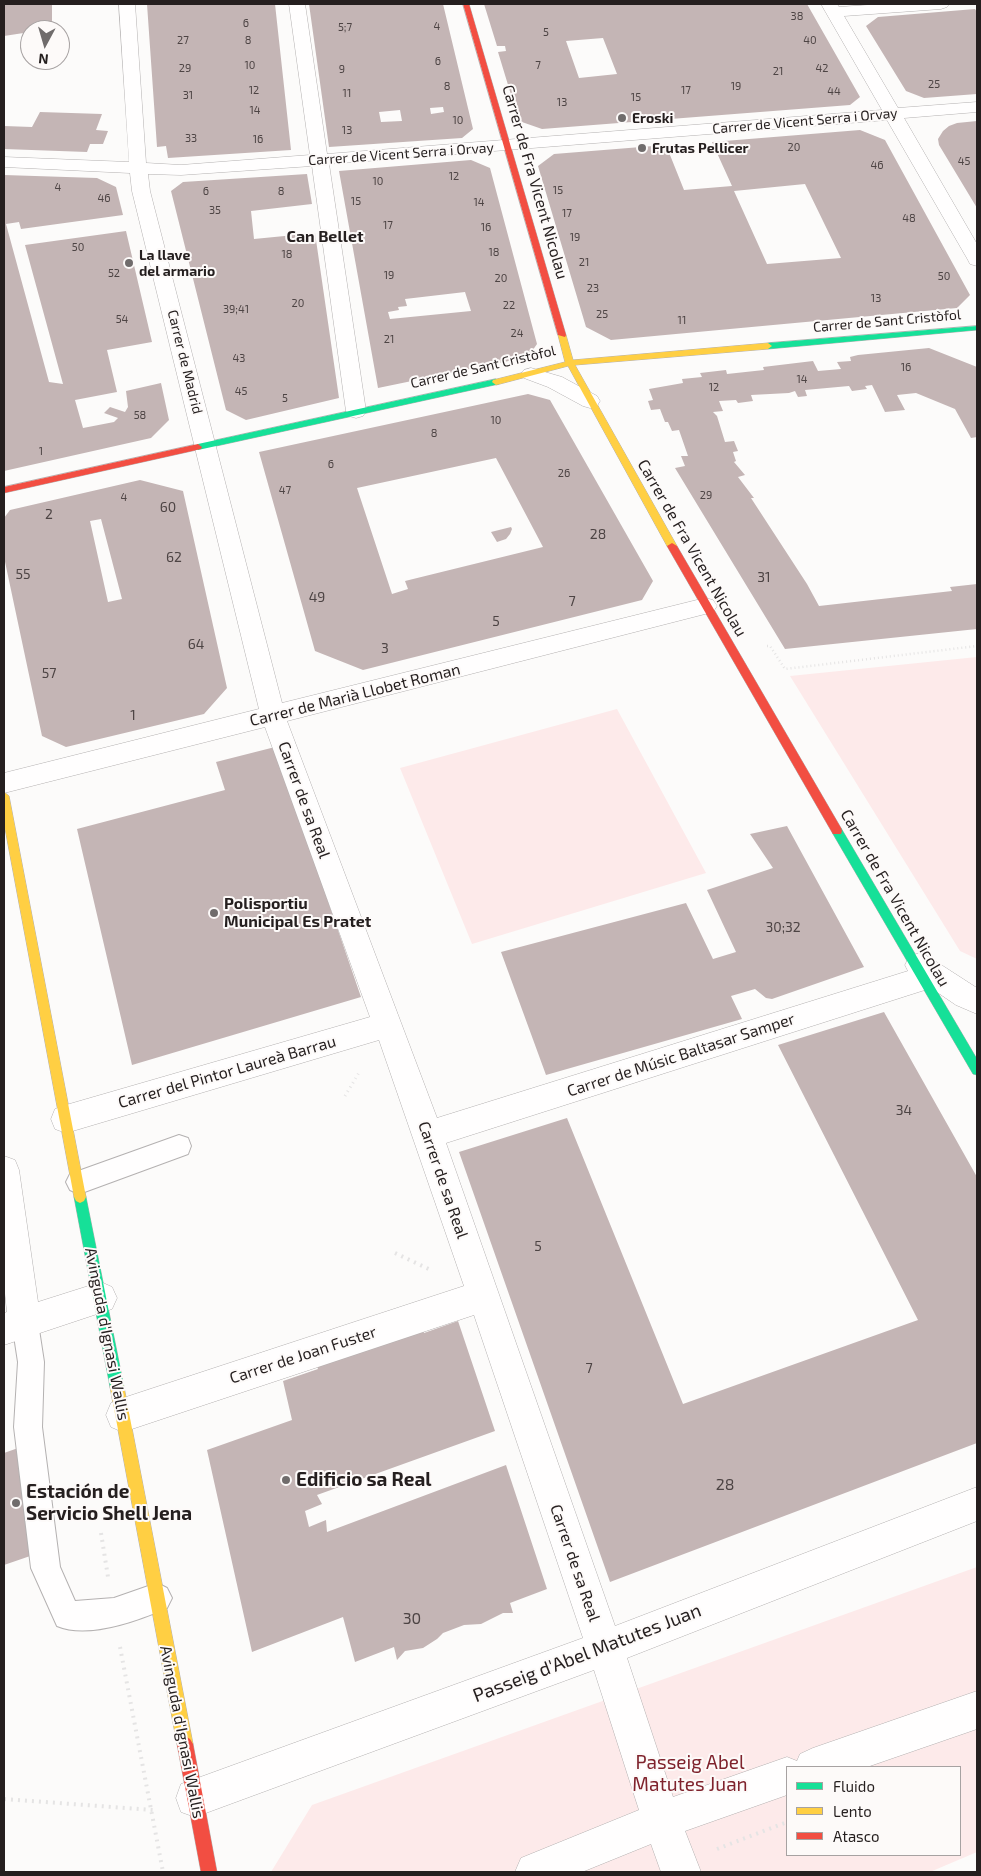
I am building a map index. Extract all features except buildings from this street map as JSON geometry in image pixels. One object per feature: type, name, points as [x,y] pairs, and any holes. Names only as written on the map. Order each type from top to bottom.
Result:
[{"type":"street","name":"Carrer de Madrid","points":[[127,4],[138,168],[142,191],[273,716]]},
{"type":"street","points":[[296,4],[342,301],[356,411]]},
{"type":"street","name":"Carrer de Fra Vicent Nicolau","points":[[466,4],[570,363],[733,654],[923,971],[977,1070]]},
{"type":"street","points":[[941,4],[832,8],[977,260]]},
{"type":"street","name":"Carrer de Vicent Serra i Orvay","points":[[4,162],[181,170],[508,146],[977,107]]},
{"type":"street","name":"Carrer de Sant Cristòfol","points":[[4,490],[206,444],[531,374],[570,363],[977,328]]},
{"type":"street","points":[[531,374],[555,382],[590,401]]},
{"type":"street","name":"Carrer de Marià Llobet Roman","points":[[4,783],[706,606]]},
{"type":"street","name":"Carrer de sa Real","points":[[273,716],[428,1135],[680,1868]]},
{"type":"street","name":"Avinguda d'Ignasi Wallis","points":[[4,796],[209,1872]]},
{"type":"street","points":[[923,971],[977,1002]]},
{"type":"street","name":"Carrer de Músic Baltasar Samper","points":[[428,1135],[923,971]]},
{"type":"street","name":"Carrer del Pintor Laureà Barrau","points":[[66,1119],[388,1025]]},
{"type":"street","points":[[4,1170],[14,1326],[101,1298]]},
{"type":"street","name":"Carrer de Joan Fuster","points":[[122,1415],[483,1296]]},
{"type":"street","name":"Passeig d'Abel Matutes Juan","points":[[195,1798],[605,1648],[977,1504]]},
{"type":"street","points":[[815,1766],[977,1710]]},
{"type":"street","points":[[535,1872],[662,1820],[786,1776]]},
{"type":"lane","points":[[79,1182],[179,1146]]},
{"type":"lane","points":[[14,1326],[30,1362],[28,1427],[46,1568],[67,1616],[114,1613],[157,1598]]},
{"type":"path","points":[[733,654],[770,646],[785,669],[977,646]]},
{"type":"path","points":[[100,1527],[114,1613],[163,1872]]},
{"type":"path","points":[[4,1799],[151,1810],[195,1798]]},
{"type":"path","points":[[680,1868],[786,1822]]},
{"type":"green space","points":[[977,657],[977,959],[960,951],[790,676]]},
{"type":"green space","points":[[617,709],[706,873],[472,944],[400,768]]},
{"type":"green space","name":"Passeig Abel Matutes Juan","points":[[977,1567],[977,1852],[930,1872],[271,1872],[312,1805]]},
{"type":"traffic: fast","points":[[768,346],[977,328]]},
{"type":"traffic: fast","points":[[198,447],[496,382]]},
{"type":"traffic: fast","points":[[837,831],[977,1070]]},
{"type":"traffic: fast","points":[[80,1197],[117,1387]]},
{"type":"traffic: slow","points":[[562,335],[570,363],[672,546]]},
{"type":"traffic: slow","points":[[496,382],[570,363],[768,346]]},
{"type":"traffic: slow","points":[[4,796],[80,1197]]},
{"type":"traffic: slow","points":[[117,1387],[185,1744]]},
{"type":"traffic: jam","points":[[466,4],[562,335]]},
{"type":"traffic: jam","points":[[4,490],[198,447]]},
{"type":"traffic: jam","points":[[672,546],[837,831]]},
{"type":"traffic: jam","points":[[185,1744],[209,1872]]},
{"type":"place","name":"Eroski","points":[[622,118]]},
{"type":"place","name":"Frutas Pellicer","points":[[642,148]]},
{"type":"place","name":"La llave del armario","points":[[129,263]]},
{"type":"place","name":"Polisportiu Municipal Es Pratet","points":[[214,913]]},
{"type":"place","name":"Edificio sa Real","points":[[286,1480]]},
{"type":"place","name":"Estación de Servicio Shell Jena","points":[[16,1503]]},
{"type":"district","name":"Can Bellet","points":[[325,237]]}]
